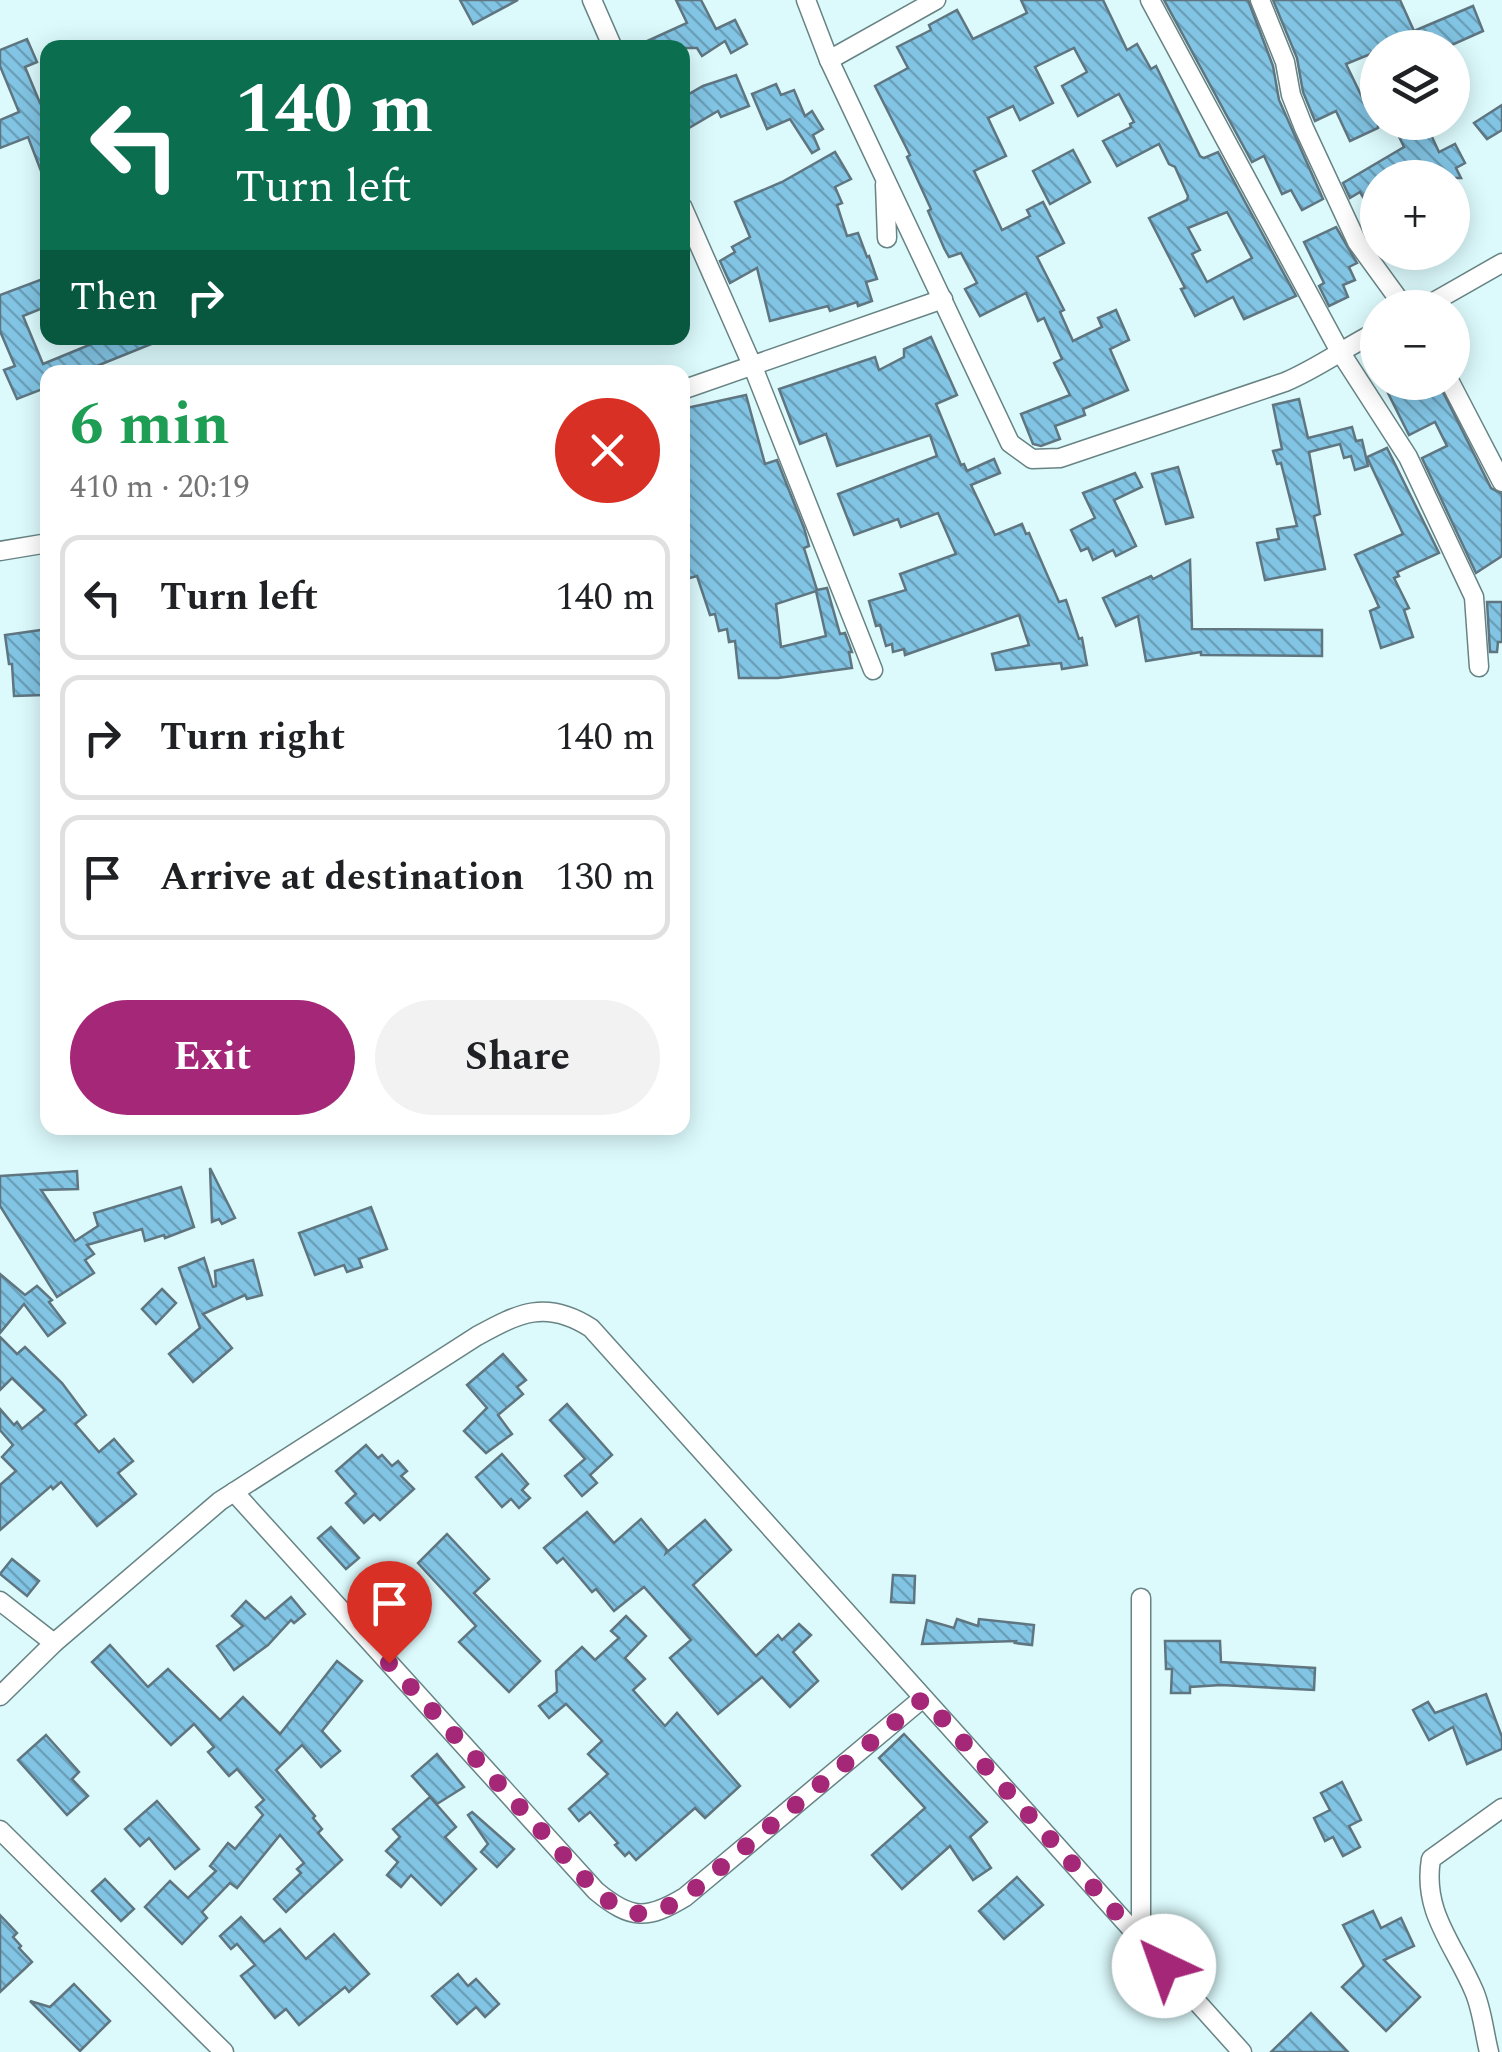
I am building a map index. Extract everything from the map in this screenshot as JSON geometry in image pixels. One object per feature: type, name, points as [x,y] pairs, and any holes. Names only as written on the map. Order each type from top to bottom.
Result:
[{"type":"street","points":[[592,0],[610,40]]},
{"type":"street","points":[[806,0],[829,60],[1010,443],[1032,459],[1060,458],[1286,382],[1316,369],[1360,340]]},
{"type":"street","points":[[829,60],[936,0]]},
{"type":"street","points":[[1150,0],[1340,350],[1408,457],[1474,597],[1479,667]]},
{"type":"street","points":[[1260,0],[1285,62],[1291,95],[1304,128],[1357,242],[1393,290]]},
{"type":"street","points":[[885,176],[888,238]]},
{"type":"street","points":[[690,224],[753,367],[873,670]]},
{"type":"street","points":[[1455,290],[1502,263]]},
{"type":"street","points":[[690,387],[943,299]]},
{"type":"street","points":[[1459,400],[1502,482]]},
{"type":"street","points":[[0,551],[40,544]]},
{"type":"street","points":[[0,1696],[54,1643],[234,1492],[510,1318],[552,1310],[573,1316],[591,1328],[724,1472],[1242,2052]]},
{"type":"street","points":[[234,1492],[596,1891],[618,1909],[639,1915],[660,1912],[685,1897],[924,1698]]},
{"type":"street","points":[[1140,1940],[1141,1598]]},
{"type":"street","points":[[0,1601],[54,1643]]},
{"type":"street","points":[[1489,2052],[1476,1994],[1435,1915],[1427,1882],[1431,1858],[1502,1808]]},
{"type":"street","points":[[0,1830],[224,2052]]},
{"type":"building","points":[[460,0],[518,0],[473,24]]},
{"type":"building","points":[[676,0],[701,0],[716,29],[735,20],[747,44],[731,53],[725,41],[702,56],[697,48],[690,48],[690,40],[650,40],[687,23]]},
{"type":"building","points":[[1021,0],[1103,0],[1127,50],[1137,44],[1151,69],[1156,66],[1200,156],[1218,152],[1296,296],[1244,319],[1233,297],[1195,316],[1149,218],[1187,200],[1175,167],[1169,164],[1159,144],[1117,166],[1103,141],[1134,122],[1119,94],[1078,116],[1062,86],[1087,72],[1074,48],[1035,67],[1053,103],[1020,120],[1013,106],[988,118],[1006,156],[974,171],[1002,230],[1030,216],[1027,210],[1043,202],[1064,243],[1037,257],[1064,310],[1060,312],[1073,341],[1102,327],[1098,318],[1116,310],[1129,340],[1110,349],[1128,390],[1083,409],[1085,415],[1055,426],[1060,439],[1041,446],[1033,444],[1021,414],[1070,395],[1054,363],[1062,359],[1044,318],[1038,321],[1026,293],[980,316],[965,289],[977,283],[961,253],[949,257],[944,248],[907,157],[910,155],[875,86],[908,68],[897,47],[931,30],[929,25],[957,10],[973,39],[1027,13]],"holes":[[[1227,212],[1252,258],[1207,282],[1192,254],[1200,250],[1188,228]]]},
{"type":"building","points":[[1164,0],[1248,0],[1273,66],[1279,100],[1323,199],[1302,210],[1291,190],[1282,194],[1264,156],[1252,162]]},
{"type":"building","points":[[1273,0],[1400,0],[1414,30],[1360,30],[1360,58],[1346,64],[1360,93],[1360,136],[1350,141],[1336,111],[1315,121],[1303,92],[1297,58]]},
{"type":"building","points":[[1473,6],[1483,31],[1470,37],[1470,30],[1416,30]]},
{"type":"building","points":[[27,39],[37,62],[25,67],[40,103],[40,168],[28,137],[0,148],[0,120],[19,112],[0,66],[0,50]]},
{"type":"building","points":[[736,75],[749,106],[721,117],[718,111],[690,127],[690,93]]},
{"type":"building","points":[[776,84],[781,95],[794,90],[805,116],[812,111],[823,129],[813,135],[819,149],[812,153],[790,119],[767,129],[752,94]]},
{"type":"building","points":[[1502,105],[1502,130],[1487,139],[1474,123]]},
{"type":"building","points":[[1401,140],[1433,140],[1439,152],[1455,144],[1463,160],[1382,160],[1404,147]]},
{"type":"building","points":[[1073,150],[1090,182],[1050,204],[1033,171]]},
{"type":"building","points":[[835,152],[851,179],[835,187],[842,203],[837,205],[847,236],[858,233],[869,256],[877,279],[866,282],[872,301],[830,311],[828,306],[770,321],[757,268],[730,283],[720,261],[735,252],[732,247],[750,237],[735,202],[782,182]]},
{"type":"building","points":[[1360,173],[1360,192],[1350,198],[1343,183]]},
{"type":"building","points":[[1336,227],[1357,263],[1349,267],[1355,280],[1343,285],[1348,297],[1329,306],[1319,286],[1324,283],[1304,242]]},
{"type":"building","points":[[40,280],[40,309],[23,316],[43,364],[89,345],[149,345],[99,365],[40,365],[40,390],[17,399],[4,370],[15,366],[0,331],[0,295]]},
{"type":"building","points":[[931,337],[957,395],[936,404],[961,465],[967,471],[994,459],[1000,473],[971,485],[995,535],[1022,524],[1029,533],[1059,602],[1066,600],[1079,639],[1082,638],[1087,665],[1062,669],[1061,663],[996,670],[992,654],[1029,645],[1019,615],[905,655],[904,649],[893,652],[892,644],[886,646],[880,625],[876,626],[869,601],[906,590],[900,574],[956,554],[938,513],[901,527],[898,519],[854,535],[838,494],[937,456],[930,435],[837,466],[826,434],[800,444],[779,389],[875,357],[879,370],[904,357],[904,349]]},
{"type":"building","points":[[746,395],[765,464],[777,460],[804,528],[809,546],[804,548],[817,590],[827,588],[840,634],[845,633],[852,652],[852,668],[778,678],[739,678],[735,641],[729,642],[727,629],[719,631],[697,576],[690,578],[690,407]],"holes":[[[816,591],[826,636],[781,647],[776,604]]]},
{"type":"building","points":[[1299,399],[1308,438],[1352,427],[1356,441],[1362,440],[1368,466],[1355,470],[1351,456],[1344,458],[1340,444],[1309,452],[1320,514],[1314,516],[1325,569],[1265,580],[1257,543],[1279,539],[1277,529],[1297,526],[1281,463],[1277,464],[1273,451],[1282,449],[1273,405]]},
{"type":"building","points":[[1392,400],[1447,400],[1491,488],[1502,494],[1502,556],[1476,573],[1422,458],[1447,446],[1435,422],[1409,435]]},
{"type":"building","points":[[1387,448],[1439,553],[1397,572],[1399,576],[1394,578],[1409,608],[1404,610],[1413,637],[1381,648],[1370,611],[1379,607],[1355,555],[1403,534],[1367,457]]},
{"type":"building","points":[[1178,467],[1193,517],[1166,524],[1152,474]]},
{"type":"building","points":[[1135,473],[1142,487],[1114,500],[1136,546],[1116,556],[1113,550],[1093,560],[1088,548],[1081,551],[1071,530],[1095,518],[1083,493]]},
{"type":"building","points":[[1190,560],[1192,629],[1322,630],[1322,656],[1201,652],[1146,661],[1138,616],[1116,626],[1103,598]]},
{"type":"building","points":[[1487,602],[1502,602],[1502,642],[1498,642],[1497,652],[1490,652]]},
{"type":"building","points":[[40,630],[40,695],[14,696],[5,635]]},
{"type":"building","points":[[210,1168],[235,1218],[222,1224],[219,1219],[212,1222]]},
{"type":"building","points":[[77,1171],[78,1189],[41,1190],[75,1241],[98,1226],[94,1213],[181,1187],[194,1227],[145,1241],[142,1229],[87,1245],[94,1254],[85,1260],[94,1273],[57,1297],[0,1206],[0,1176]]},
{"type":"building","points":[[371,1207],[387,1249],[359,1259],[362,1267],[347,1272],[344,1265],[315,1275],[299,1233]]},
{"type":"building","points":[[204,1258],[213,1287],[215,1271],[253,1260],[262,1295],[247,1299],[245,1295],[203,1314],[232,1348],[193,1382],[169,1354],[200,1328],[179,1268]]},
{"type":"building","points":[[0,1274],[25,1295],[37,1286],[52,1300],[49,1302],[65,1323],[48,1336],[24,1304],[0,1333]]},
{"type":"building","points":[[162,1289],[176,1303],[156,1324],[142,1309]]},
{"type":"building","points":[[0,1337],[17,1354],[25,1347],[62,1383],[86,1415],[75,1424],[99,1452],[114,1439],[133,1461],[118,1473],[136,1494],[97,1526],[61,1482],[53,1489],[51,1486],[0,1530],[0,1485],[16,1471],[2,1457],[13,1445],[0,1430],[0,1409],[22,1429],[45,1410],[12,1378],[0,1390]]},
{"type":"building","points":[[503,1354],[526,1380],[517,1387],[523,1394],[498,1415],[512,1434],[486,1453],[464,1431],[487,1408],[467,1385]]},
{"type":"building","points":[[567,1404],[612,1455],[590,1475],[597,1483],[582,1496],[565,1476],[585,1459],[550,1420]]},
{"type":"building","points":[[366,1445],[392,1466],[398,1461],[407,1471],[401,1476],[414,1489],[380,1520],[374,1514],[364,1523],[346,1503],[356,1494],[336,1471]]},
{"type":"building","points":[[502,1454],[528,1484],[522,1490],[530,1498],[519,1508],[511,1499],[502,1507],[476,1477]]},
{"type":"building","points":[[587,1512],[614,1543],[641,1519],[666,1553],[705,1520],[731,1550],[693,1585],[756,1656],[778,1635],[782,1640],[799,1624],[811,1635],[793,1652],[818,1681],[790,1707],[762,1677],[718,1714],[670,1658],[691,1640],[644,1587],[614,1611],[563,1558],[557,1563],[544,1548]]},
{"type":"building","points":[[331,1527],[359,1558],[346,1569],[318,1538]]},
{"type":"building","points":[[447,1534],[489,1579],[474,1593],[540,1661],[509,1692],[459,1642],[476,1626],[418,1563]]},
{"type":"building","points":[[12,1559],[39,1581],[27,1596],[0,1574]]},
{"type":"building","points":[[893,1575],[915,1576],[914,1603],[891,1602]]},
{"type":"building","points":[[291,1597],[305,1614],[294,1623],[291,1620],[268,1645],[234,1670],[217,1646],[243,1626],[232,1616],[246,1601],[265,1619]]},
{"type":"building","points":[[626,1616],[646,1636],[625,1658],[645,1679],[633,1690],[665,1726],[677,1713],[740,1786],[705,1818],[695,1808],[636,1860],[629,1852],[625,1856],[590,1812],[579,1821],[569,1809],[608,1774],[588,1754],[602,1741],[566,1704],[549,1718],[539,1706],[557,1692],[556,1671],[582,1647],[595,1660],[619,1638],[611,1631]]},
{"type":"building","points":[[957,1619],[978,1626],[979,1619],[1034,1625],[1032,1645],[1016,1641],[922,1644],[927,1620],[954,1628]]},
{"type":"building","points":[[1165,1641],[1220,1641],[1221,1662],[1315,1668],[1314,1690],[1221,1685],[1190,1687],[1190,1693],[1171,1693],[1172,1669],[1166,1669]]},
{"type":"building","points":[[110,1645],[148,1687],[168,1669],[220,1720],[243,1697],[280,1734],[337,1661],[362,1681],[322,1731],[340,1751],[321,1767],[302,1745],[276,1770],[315,1816],[322,1829],[318,1833],[342,1860],[286,1912],[274,1899],[301,1873],[297,1869],[304,1863],[280,1835],[237,1888],[230,1883],[202,1912],[207,1918],[182,1944],[145,1907],[170,1881],[188,1898],[216,1871],[210,1866],[228,1843],[235,1849],[263,1815],[256,1807],[264,1800],[237,1769],[229,1776],[208,1752],[214,1747],[194,1724],[171,1745],[92,1662]]},
{"type":"building","points":[[1486,1694],[1502,1737],[1502,1749],[1467,1764],[1453,1727],[1429,1740],[1413,1710],[1428,1702],[1435,1713]]},
{"type":"building","points":[[904,1734],[987,1822],[970,1837],[991,1868],[973,1880],[950,1846],[902,1889],[872,1855],[925,1808],[879,1758]]},
{"type":"building","points":[[46,1735],[79,1772],[72,1779],[88,1796],[67,1815],[18,1760]]},
{"type":"building","points":[[437,1754],[464,1787],[437,1804],[412,1776]]},
{"type":"building","points":[[1342,1782],[1361,1820],[1349,1826],[1360,1847],[1343,1856],[1333,1837],[1325,1841],[1314,1818],[1330,1810],[1321,1793]]},
{"type":"building","points":[[430,1797],[456,1827],[445,1837],[476,1869],[441,1905],[411,1875],[401,1887],[387,1875],[398,1862],[386,1851],[400,1837],[393,1829]]},
{"type":"building","points":[[157,1801],[199,1849],[175,1869],[149,1838],[140,1846],[125,1829]]},
{"type":"building","points":[[472,1812],[514,1849],[497,1867],[481,1852],[488,1844],[468,1815]]},
{"type":"building","points":[[1017,1877],[1043,1905],[1004,1939],[979,1911]]},
{"type":"building","points":[[105,1879],[134,1909],[121,1921],[92,1891]]},
{"type":"building","points":[[1373,1911],[1381,1928],[1401,1918],[1414,1946],[1384,1960],[1420,1997],[1386,2031],[1342,1987],[1364,1966],[1343,1925]]},
{"type":"building","points":[[0,1915],[17,1933],[13,1937],[32,1962],[0,1992]]},
{"type":"building","points":[[241,1917],[264,1942],[280,1929],[306,1959],[334,1934],[369,1974],[349,1992],[345,1987],[299,2025],[286,2009],[275,2018],[241,1976],[255,1965],[237,1944],[231,1949],[220,1936]]},
{"type":"building","points":[[458,1974],[468,1986],[476,1979],[499,2004],[485,2017],[476,2007],[457,2024],[432,1996]]},
{"type":"building","points":[[74,1984],[110,2021],[80,2051],[30,2001],[50,2007]]},
{"type":"building","points":[[1311,2013],[1348,2052],[1271,2052]]},
{"type":"route","points":[[389,1663],[596,1891],[618,1909],[639,1915],[660,1912],[685,1897],[924,1698],[1164,1966]]}]
